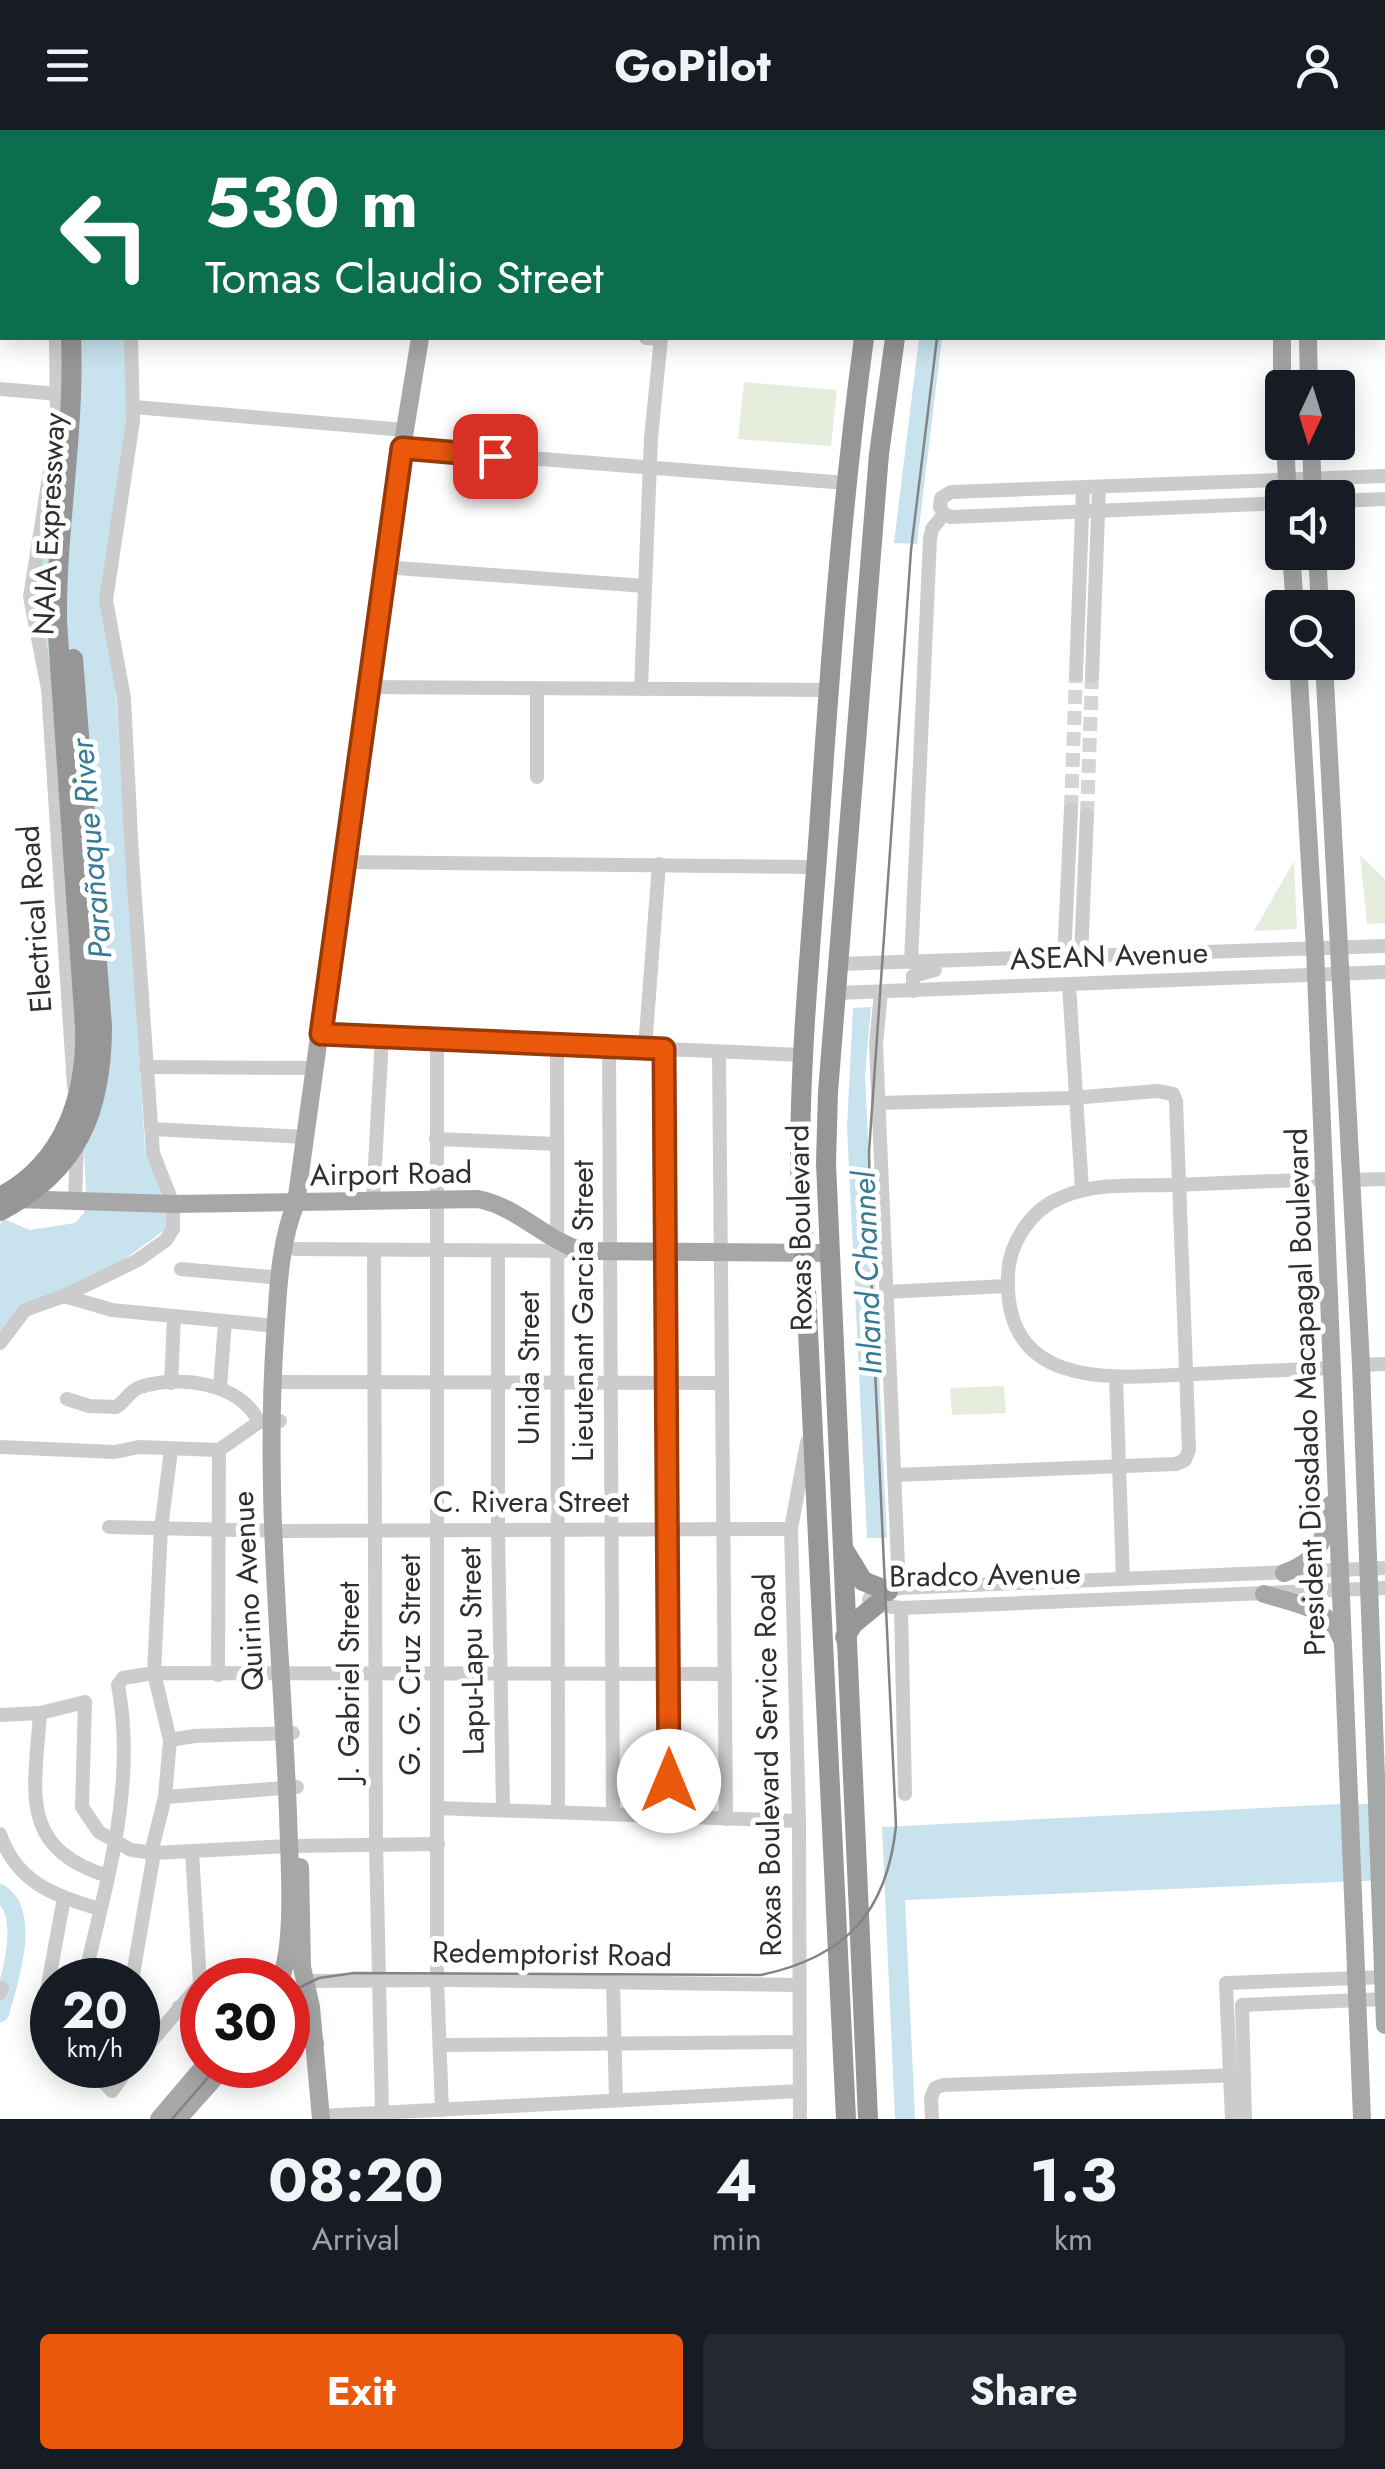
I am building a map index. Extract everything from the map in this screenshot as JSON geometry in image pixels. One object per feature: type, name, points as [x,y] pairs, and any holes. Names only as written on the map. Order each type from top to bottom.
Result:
[{"type":"highway","name":"NAIA Expressway","points":[[0,1198],[47,1158],[70,1123],[82,1090],[86,1063],[57,621],[58,564],[72,409],[71,340]]},
{"type":"highway","name":"NAIA Expressway","points":[[0,1212],[43,1184],[69,1153],[89,1118],[102,1065],[70,590],[84,435],[84,340]]},
{"type":"highway","name":"Roxas Boulevard","points":[[846,2119],[800,1165],[802,1055],[828,690],[846,483],[864,340]]},
{"type":"highway","name":"Roxas Boulevard","points":[[868,2119],[826,1163],[879,454],[895,340]]},
{"type":"highway","points":[[841,1544],[863,1581],[888,1595],[853,1624],[845,1637]]},
{"type":"main road","name":"Quirino Avenue","points":[[270,1421],[282,1382],[298,1224],[296,1203],[366,687],[420,340]]},
{"type":"main road","points":[[1282,340],[1282,370]]},
{"type":"main road","points":[[1308,340],[1309,370]]},
{"type":"main road","name":"President Diosdado Macapagal Boulevard","points":[[1299,680],[1315,949],[1362,2119]]},
{"type":"main road","name":"President Diosdado Macapagal Boulevard","points":[[1325,680],[1367,1523],[1378,1589],[1373,1670],[1380,1770],[1377,1802],[1385,2026]]},
{"type":"main road","name":"Airport Road","points":[[0,1198],[170,1204],[436,1199],[493,1202],[527,1218],[557,1246],[582,1251],[828,1253]]},
{"type":"main road","name":"Quirino Avenue","points":[[293,1958],[292,1788],[270,1421],[281,1278],[288,1222],[296,1203]]},
{"type":"main road","points":[[1284,1572],[1304,1565],[1316,1554],[1335,1480]]},
{"type":"main road","points":[[1367,1523],[1385,1546]]},
{"type":"main road","points":[[1264,1594],[1324,1614],[1335,1624],[1344,1643]]},
{"type":"main road","points":[[1373,1670],[1385,1627]]},
{"type":"main road","name":"Quirino Avenue","points":[[310,2027],[315,2042],[321,2117]]},
{"type":"main road","points":[[310,2039],[315,2042]]},
{"type":"main road","points":[[159,2119],[185,2088]]},
{"type":"main road","points":[[178,2119],[206,2088]]},
{"type":"street","name":"Electrical Road","points":[[56,340],[58,428],[30,597],[48,689],[80,1202]]},
{"type":"street","points":[[0,1343],[25,1310],[138,1260],[166,1240],[174,1229],[153,1153],[124,698],[106,600],[134,407],[131,340]]},
{"type":"street","points":[[641,689],[650,468],[661,340]]},
{"type":"street","points":[[0,390],[59,394]]},
{"type":"street","points":[[134,407],[650,468],[846,483]]},
{"type":"street","points":[[1355,481],[1385,476]]},
{"type":"street","points":[[1265,492],[1083,488],[950,492],[940,502],[944,514],[951,517],[1265,495]]},
{"type":"street","points":[[1083,488],[1090,510],[1092,676]]},
{"type":"street","points":[[1076,675],[1090,510],[1100,488]]},
{"type":"street","points":[[1355,500],[1385,499]]},
{"type":"street","points":[[912,962],[930,540],[932,529],[944,514]]},
{"type":"street","points":[[384,567],[646,586]]},
{"type":"street","points":[[366,687],[828,690]]},
{"type":"street","points":[[537,689],[537,777]]},
{"type":"street","points":[[1064,958],[1070,808]]},
{"type":"street","points":[[1081,957],[1087,815]]},
{"type":"street","points":[[343,862],[816,867]]},
{"type":"street","points":[[645,1048],[659,864]]},
{"type":"street","name":"ASEAN Avenue","points":[[838,964],[1385,946]]},
{"type":"street","points":[[1210,979],[1220,971],[1234,969],[1234,952]]},
{"type":"street","points":[[913,991],[912,976],[916,972],[936,970],[952,961]]},
{"type":"street","name":"ASEAN Avenue","points":[[836,993],[1385,972]]},
{"type":"street","points":[[1069,985],[1082,1190]]},
{"type":"street","points":[[881,992],[876,1044],[894,1475],[888,1595]]},
{"type":"street","points":[[321,1034],[802,1055]]},
{"type":"street","points":[[372,1201],[382,1037]]},
{"type":"street","name":"G. G. Cruz Street","points":[[436,1039],[437,1980],[442,2110]]},
{"type":"street","name":"Unida Street","points":[[557,1044],[558,1812]]},
{"type":"street","name":"Lieutenant Garcia Street","points":[[609,1047],[612,1814]]},
{"type":"street","points":[[664,1049],[670,1816]]},
{"type":"street","points":[[719,1052],[726,1819]]},
{"type":"street","points":[[146,1067],[316,1068]]},
{"type":"street","points":[[878,1103],[1158,1091],[1173,1094],[1176,1100],[1189,1450],[1185,1459],[1176,1464],[894,1475]]},
{"type":"street","points":[[152,1129],[305,1137]]},
{"type":"street","points":[[436,1140],[557,1144]]},
{"type":"street","points":[[1352,1180],[1385,1179]]},
{"type":"street","points":[[1324,1180],[1082,1190],[1045,1206],[1028,1222],[1012,1250],[1007,1286],[1013,1318],[1031,1346],[1044,1358],[1076,1374],[1116,1379],[1332,1368]]},
{"type":"street","points":[[295,1250],[498,1251],[557,1246]]},
{"type":"street","name":"J. Gabriel Street","points":[[374,1250],[376,1844],[382,2112]]},
{"type":"street","name":"Lapu-Lapu Street","points":[[498,1251],[503,1810]]},
{"type":"street","points":[[181,1268],[281,1278]]},
{"type":"street","points":[[886,1292],[1007,1286]]},
{"type":"street","points":[[64,1296],[112,1310],[276,1326]]},
{"type":"street","points":[[171,1384],[174,1316]]},
{"type":"street","points":[[220,1386],[225,1322]]},
{"type":"street","points":[[1361,1365],[1385,1364]]},
{"type":"street","points":[[1116,1379],[1124,1579]]},
{"type":"street","points":[[282,1382],[722,1383]]},
{"type":"street","points":[[0,1447],[115,1452],[139,1448],[219,1450],[270,1421],[220,1386],[141,1386],[116,1407],[89,1406],[67,1399]]},
{"type":"street","name":"Roxas Boulevard Service Road","points":[[800,2119],[799,1821],[791,1528],[812,1412]]},
{"type":"street","points":[[136,1958],[166,1797],[170,1740],[154,1673],[161,1529],[171,1450]]},
{"type":"street","points":[[218,1675],[219,1450]]},
{"type":"street","name":"C. Rivera Street","points":[[109,1527],[276,1531],[791,1528]]},
{"type":"street","name":"Bradco Avenue","points":[[888,1595],[1124,1579],[1377,1569]]},
{"type":"street","points":[[1230,1594],[1255,1585],[1253,1578],[1239,1574]]},
{"type":"street","name":"Bradco Avenue","points":[[888,1595],[901,1608],[1378,1589]]},
{"type":"street","points":[[901,1608],[904,1794]]},
{"type":"street","points":[[89,1958],[116,1843],[124,1776],[118,1683],[123,1678],[154,1673],[725,1674]]},
{"type":"street","points":[[0,1715],[40,1713],[84,1702],[82,1806],[99,1832],[131,1850],[153,1853],[294,1845],[438,1844]]},
{"type":"street","points":[[40,1713],[35,1794],[42,1830],[60,1854],[108,1876]]},
{"type":"street","points":[[170,1740],[288,1732]]},
{"type":"street","points":[[166,1797],[292,1788]]},
{"type":"street","points":[[438,1808],[799,1821]]},
{"type":"street","points":[[0,1834],[8,1856],[24,1874],[64,1898],[100,1909]]},
{"type":"street","points":[[160,2029],[200,1980],[192,1852]]},
{"type":"street","points":[[54,1958],[64,1898]]},
{"type":"street","points":[[1245,2119],[1226,1982],[1384,1976]]},
{"type":"street","name":"Redemptorist Road","points":[[310,1977],[798,1985]]},
{"type":"street","points":[[613,1982],[616,2100]]},
{"type":"street","points":[[1232,2119],[1242,2005],[1384,1999]]},
{"type":"street","points":[[440,2046],[799,2042]]},
{"type":"street","points":[[932,2119],[931,2098],[935,2088],[942,2085],[1236,2075]]},
{"type":"street","points":[[321,2117],[799,2090]]},
{"type":"green space","points":[[744,382],[837,390],[831,446],[738,439]]},
{"type":"green space","points":[[1360,855],[1385,879],[1385,923],[1367,924]]},
{"type":"green space","points":[[1294,861],[1297,929],[1254,931]]},
{"type":"green space","points":[[1004,1386],[1006,1413],[952,1415],[950,1388]]},
{"type":"water","name":"Parañaque River","points":[[61,340],[124,340],[129,410],[104,599],[114,659],[145,1149],[165,1203],[169,1227],[115,1266],[58,1294],[0,1338],[0,1224],[4,1219],[30,1230],[75,1223],[84,1213],[86,1187],[73,959],[35,598]]},
{"type":"water","points":[[919,340],[942,340],[917,544],[894,543]]},
{"type":"water","name":"Inland Channel","points":[[871,1007],[865,1075],[887,1538],[867,1538],[847,1127],[853,1008]]},
{"type":"water","points":[[1385,1804],[1385,1880],[905,1900],[915,2119],[895,2119],[882,1827]]},
{"type":"waterway","points":[[0,1893],[10,1903],[16,1932],[0,2013]]},
{"type":"tunnel","points":[[1071,809],[1076,675]]},
{"type":"tunnel","points":[[1087,815],[1092,676]]},
{"type":"tram line","points":[[310,1982],[354,1973],[761,1975],[791,1967],[839,1943],[872,1906],[883,1883],[896,1826],[872,1304],[869,1152],[911,550],[937,340]]},
{"type":"tram line","points":[[172,2119],[199,2088]]},
{"type":"route","points":[[495,456],[402,448],[321,1034],[664,1049],[669,1781]]}]
